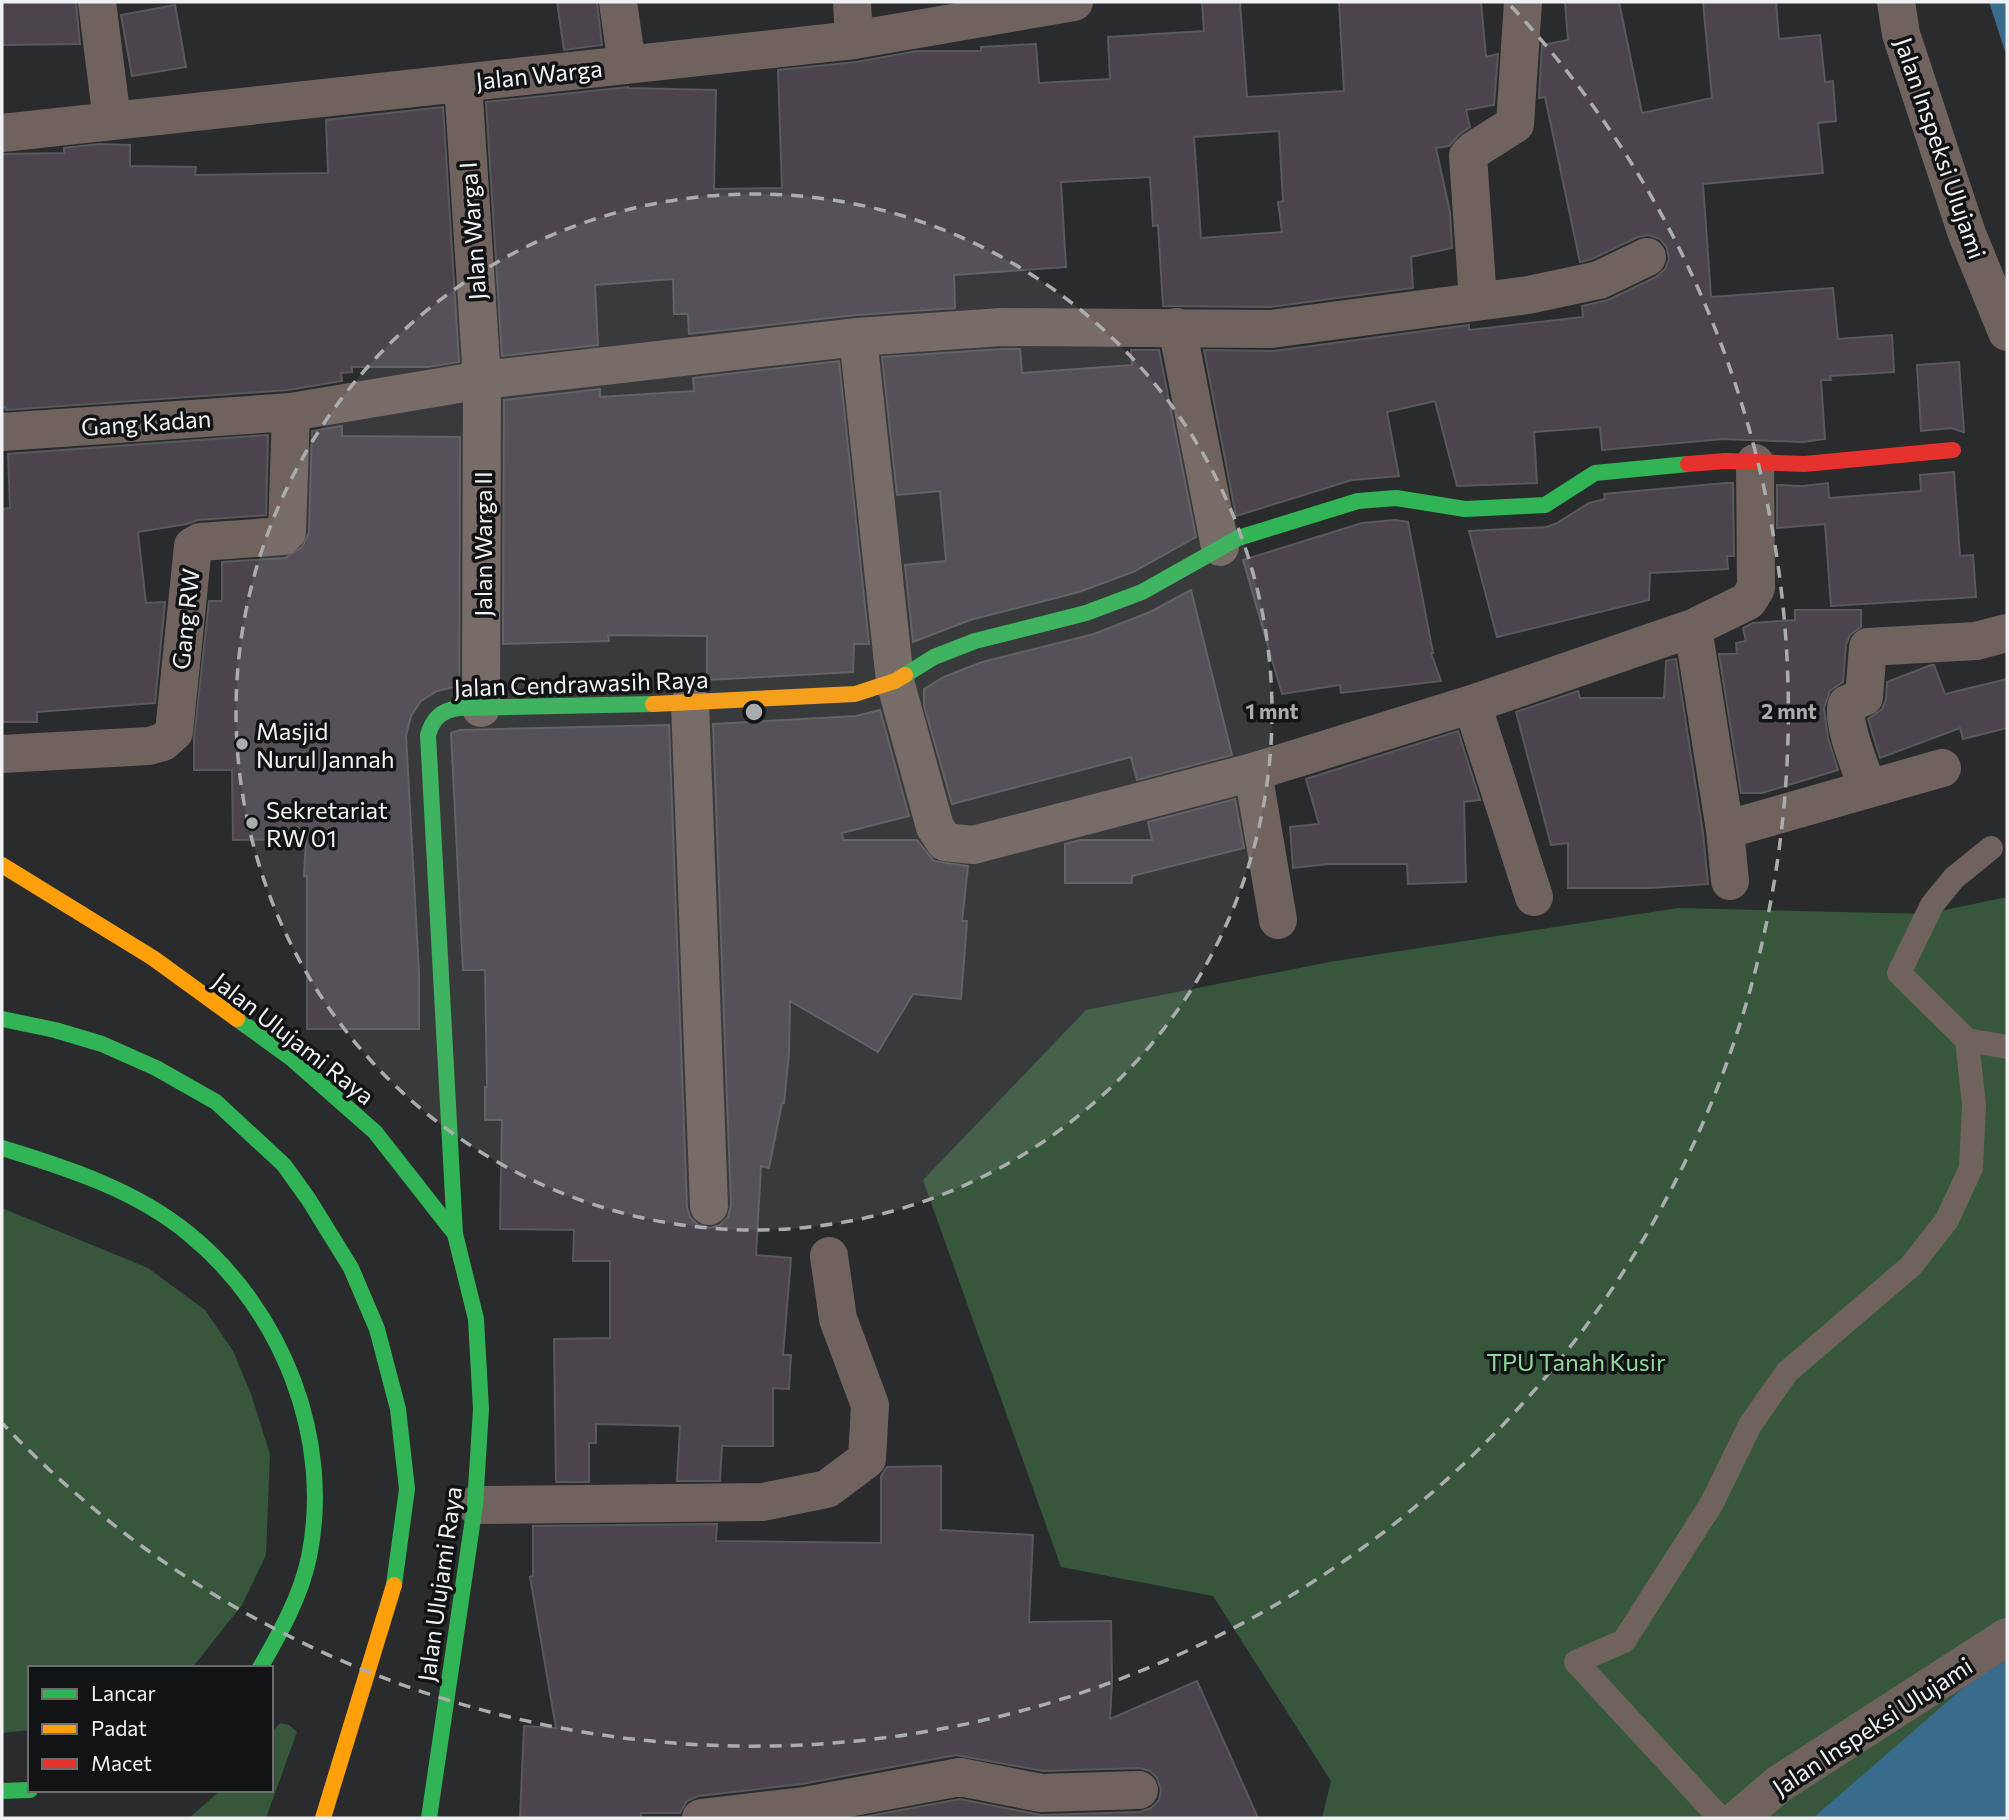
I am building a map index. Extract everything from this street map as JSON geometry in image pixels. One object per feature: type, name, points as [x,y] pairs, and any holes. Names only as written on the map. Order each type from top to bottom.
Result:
[{"type":"main road","name":"Jalan Cendrawasih Raya","points":[[456,1234],[428,735],[431,721],[441,711],[690,703],[855,694],[895,681],[934,657],[975,642],[1086,613],[1142,592],[1238,538],[1358,500],[1396,498],[1465,509],[1545,505],[1595,473],[1725,461],[1804,464],[1953,450]]},
{"type":"main road","name":"Jalan Ulujami Raya","points":[[2,865],[153,958],[291,1058],[374,1132],[456,1234],[476,1319],[481,1409],[475,1505],[429,1818]]},
{"type":"main road","points":[[2,1019],[55,1030],[102,1044],[156,1068],[216,1102],[284,1165],[309,1200],[351,1268],[377,1329],[398,1409],[407,1489],[397,1577],[323,1818]]},
{"type":"main road","points":[[2,1148],[104,1184],[144,1205],[188,1234],[218,1261],[254,1301],[278,1342],[295,1382],[307,1427],[314,1475],[315,1520],[309,1557],[296,1598],[279,1636],[261,1666]]},
{"type":"main road","points":[[2,1791],[28,1790]]},
{"type":"street","points":[[97,2],[113,120]]},
{"type":"street","points":[[618,2],[627,65]]},
{"type":"street","points":[[852,2],[854,40]]},
{"type":"street","name":"Jalan Warga","points":[[2,133],[854,40],[1074,2]]},
{"type":"street","points":[[1478,300],[1468,156],[1516,124],[1523,2]]},
{"type":"street","name":"Jalan Inspeksi Ulujami","points":[[1896,2],[1901,34],[1967,234],[2007,332]]},
{"type":"street","name":"Jalan Warga I","points":[[463,83],[482,380]]},
{"type":"street","name":"Gang Kadan","points":[[2,432],[291,412],[482,380],[858,337],[1000,327],[1271,329],[1528,295],[1599,280],[1647,257]]},
{"type":"street","points":[[1177,327],[1220,547]]},
{"type":"street","points":[[858,337],[895,681],[935,827],[945,842],[973,845],[1253,772],[1472,705],[1693,628],[1748,601],[1756,588],[1755,463]]},
{"type":"street","name":"Jalan Warga II","points":[[481,708],[482,380]]},
{"type":"street","name":"Gang RW","points":[[2,754],[149,746],[163,742],[174,732],[193,546],[200,542],[283,536],[287,532],[291,412]]},
{"type":"street","points":[[1693,628],[1725,830],[1730,881]]},
{"type":"street","points":[[1868,789],[1853,747],[1845,711],[1847,704],[1864,697],[1868,647],[1976,642],[2007,633]]},
{"type":"street","points":[[690,703],[709,1206]]},
{"type":"street","points":[[1472,705],[1534,897]]},
{"type":"street","points":[[1725,830],[1942,768]]},
{"type":"street","points":[[1253,772],[1278,920]]},
{"type":"street","points":[[475,1505],[764,1503],[827,1489],[867,1459],[870,1405],[838,1319],[829,1256]]},
{"type":"street","name":"Jalan Inspeksi Ulujami","points":[[1739,1818],[1779,1784],[2007,1637]]},
{"type":"street","points":[[701,1818],[807,1812],[960,1777],[1041,1793],[1139,1790]]},
{"type":"lane","points":[[1991,848],[1954,878],[1932,905],[1899,973],[1967,1040],[2007,1047]]},
{"type":"lane","points":[[1720,1818],[1576,1662],[1624,1641],[1712,1503],[1750,1425],[1787,1372],[1911,1266],[1947,1220],[1971,1168],[1974,1105],[1967,1040]]},
{"type":"green space","name":"TPU Tanah Kusir","points":[[2007,897],[2007,1818],[1322,1818],[1331,1781],[1213,1596],[1061,1567],[923,1180],[1086,1010],[1329,962],[1678,908],[1926,914]]},
{"type":"green space","points":[[2,1208],[148,1268],[205,1310],[233,1351],[251,1394],[270,1454],[266,1555],[242,1605],[194,1666],[28,1666],[28,1730],[2,1733]]},
{"type":"green space","points":[[280,1723],[289,1725],[297,1732],[266,1818],[189,1818],[219,1792],[273,1792],[273,1731]]},
{"type":"water","points":[[1989,2],[2007,2],[2007,57]]},
{"type":"water","points":[[2007,1660],[2007,1818],[1813,1818],[1977,1676]]},
{"type":"building","points":[[2,2],[76,2],[80,44],[2,45]]},
{"type":"building","points":[[557,2],[597,2],[602,45],[564,50]]},
{"type":"building","points":[[1202,2],[1240,2],[1247,97],[1344,91],[1339,2],[1481,2],[1486,57],[1498,54],[1494,105],[1466,110],[1470,127],[1449,146],[1436,148],[1450,212],[1452,248],[1411,257],[1413,288],[1270,307],[1163,306],[1158,225],[1153,226],[1150,177],[1061,182],[1066,267],[954,275],[955,308],[856,315],[689,334],[688,314],[674,314],[673,279],[595,285],[598,345],[502,356],[486,102],[628,87],[716,90],[714,189],[782,188],[778,70],[856,62],[917,51],[981,51],[981,47],[1036,44],[1039,83],[1110,79],[1108,37],[1204,31]],"holes":[[[1279,131],[1283,201],[1278,202],[1282,232],[1201,238],[1194,137]]]},
{"type":"building","points":[[1565,2],[1619,2],[1642,113],[1712,98],[1703,2],[1776,2],[1779,39],[1820,35],[1825,82],[1833,81],[1836,121],[1818,123],[1823,173],[1703,184],[1711,297],[1833,288],[1838,339],[1892,335],[1894,372],[1830,376],[1831,380],[1821,380],[1825,439],[1803,442],[1723,439],[1602,450],[1600,427],[1534,432],[1537,483],[1457,486],[1435,401],[1387,412],[1399,476],[1352,480],[1236,516],[1204,350],[1274,351],[1469,325],[1469,330],[1583,317],[1582,306],[1608,300],[1656,277],[1665,269],[1669,259],[1667,248],[1660,239],[1649,235],[1638,237],[1580,262],[1545,97],[1539,98],[1542,45],[1568,40]]},
{"type":"building","points":[[175,5],[186,67],[132,76],[121,15]]},
{"type":"building","points":[[443,107],[459,362],[428,367],[352,367],[352,372],[341,373],[342,381],[288,390],[6,410],[6,407],[2,408],[2,154],[64,153],[64,148],[99,144],[130,145],[130,166],[196,167],[195,175],[328,173],[326,120]]},
{"type":"building","points":[[1020,349],[1022,373],[1132,365],[1131,350],[1159,350],[1196,537],[1133,572],[1079,592],[970,620],[913,642],[905,565],[946,561],[940,491],[897,495],[882,357]]},
{"type":"building","points":[[839,361],[869,644],[854,644],[853,672],[707,680],[707,636],[608,635],[609,641],[503,644],[504,400],[600,389],[600,397],[694,391],[693,378]]},
{"type":"building","points":[[1959,362],[1964,432],[1951,428],[1921,431],[1917,365]]},
{"type":"building","points":[[342,426],[342,436],[460,437],[459,686],[437,691],[421,701],[411,716],[406,736],[419,973],[419,1029],[307,1029],[307,876],[304,876],[306,839],[233,840],[232,770],[194,770],[194,739],[209,601],[222,601],[222,562],[285,558],[302,547],[309,533],[312,431]]},
{"type":"building","points":[[268,435],[266,515],[198,520],[138,532],[146,603],[165,602],[155,703],[37,712],[37,722],[2,722],[2,509],[10,508],[8,454]]},
{"type":"building","points":[[1954,472],[1960,556],[1973,555],[1976,597],[1831,606],[1825,524],[1777,528],[1777,485],[1828,483],[1829,498],[1921,491],[1920,475]]},
{"type":"building","points":[[1733,483],[1734,556],[1727,556],[1728,569],[1650,573],[1649,600],[1497,637],[1469,531],[1547,527],[1589,503],[1605,499],[1604,494]]},
{"type":"building","points":[[1395,520],[1408,522],[1431,653],[1441,681],[1341,693],[1340,685],[1282,694],[1243,560],[1362,523]]},
{"type":"building","points":[[1191,590],[1232,755],[1137,780],[1131,757],[952,804],[924,706],[924,689],[944,677],[982,662],[1094,634],[1150,612]]},
{"type":"building","points":[[1795,610],[1861,610],[1861,627],[1850,635],[1846,645],[1843,682],[1830,691],[1824,708],[1828,738],[1838,770],[1762,793],[1741,793],[1719,654],[1737,654],[1736,643],[1746,641],[1743,628],[1753,623],[1795,620]]},
{"type":"building","points":[[1676,659],[1703,833],[1708,884],[1650,888],[1568,888],[1568,843],[1551,845],[1516,712],[1578,691],[1580,698],[1664,698],[1666,661]]},
{"type":"building","points":[[1934,665],[1945,694],[2007,679],[2007,728],[1963,739],[1960,728],[1880,758],[1868,719],[1882,709],[1886,699],[1887,682]]},
{"type":"building","points":[[880,710],[909,816],[842,833],[843,840],[917,840],[934,861],[968,866],[962,921],[967,921],[961,999],[913,994],[878,1052],[790,1001],[784,1103],[769,1168],[761,1166],[756,1255],[791,1258],[783,1355],[791,1355],[789,1389],[773,1388],[773,1446],[722,1446],[720,1481],[677,1481],[680,1426],[596,1424],[596,1443],[589,1443],[589,1482],[556,1482],[554,1339],[610,1338],[610,1261],[573,1261],[574,1230],[500,1229],[502,1120],[485,1120],[485,970],[463,970],[451,733],[460,730],[669,725],[687,1207],[690,1217],[698,1225],[710,1228],[720,1225],[728,1217],[731,1205],[713,724],[856,716]]},
{"type":"building","points":[[1458,731],[1480,800],[1464,802],[1466,882],[1408,884],[1407,864],[1329,864],[1293,868],[1290,827],[1319,824],[1306,779]]},
{"type":"building","points":[[1235,799],[1244,848],[1132,876],[1132,883],[1065,883],[1065,844],[1080,840],[1152,840],[1148,822]]},
{"type":"building","points":[[941,1466],[941,1530],[1033,1535],[1029,1622],[1111,1621],[1110,1719],[1197,1681],[1258,1818],[858,1818],[960,1799],[1041,1815],[1140,1812],[1151,1808],[1159,1800],[1161,1790],[1157,1778],[1150,1771],[1139,1768],[1043,1771],[956,1755],[802,1784],[698,1796],[687,1801],[680,1813],[641,1813],[641,1818],[520,1818],[524,1726],[556,1728],[530,1577],[533,1576],[533,1526],[717,1524],[716,1541],[881,1543],[881,1476],[887,1467]]},
{"type":"traffic: fast","points":[[905,675],[934,657],[975,641],[1086,613],[1142,592],[1238,538],[1358,501],[1396,498],[1465,509],[1545,505],[1595,473],[1688,464]]},
{"type":"traffic: fast","points":[[455,1234],[428,735],[430,729],[438,716],[458,708],[653,704]]},
{"type":"traffic: fast","points":[[2,1019],[55,1030],[102,1044],[156,1068],[216,1102],[284,1165],[309,1200],[351,1268],[377,1329],[398,1409],[407,1489],[394,1585]]},
{"type":"traffic: fast","points":[[237,1019],[291,1058],[375,1132],[455,1234],[476,1319],[481,1409],[475,1505],[429,1818]]},
{"type":"traffic: fast","points":[[2,1148],[100,1182],[168,1218],[222,1265],[250,1300],[274,1338],[293,1379],[306,1423],[313,1467],[315,1512],[309,1557],[301,1586],[261,1666]]},
{"type":"traffic: fast","points":[[2,1791],[28,1790]]},
{"type":"traffic: slow","points":[[653,704],[855,694],[905,675]]},
{"type":"traffic: slow","points":[[2,865],[153,958],[237,1019]]},
{"type":"traffic: slow","points":[[323,1818],[394,1585]]},
{"type":"traffic: jam","points":[[1688,464],[1725,461],[1804,464],[1953,450]]},
{"type":"place","name":"Masjid Nurul Jannah","points":[[242,744]]},
{"type":"place","name":"Sekretariat RW 01","points":[[252,823]]}]
